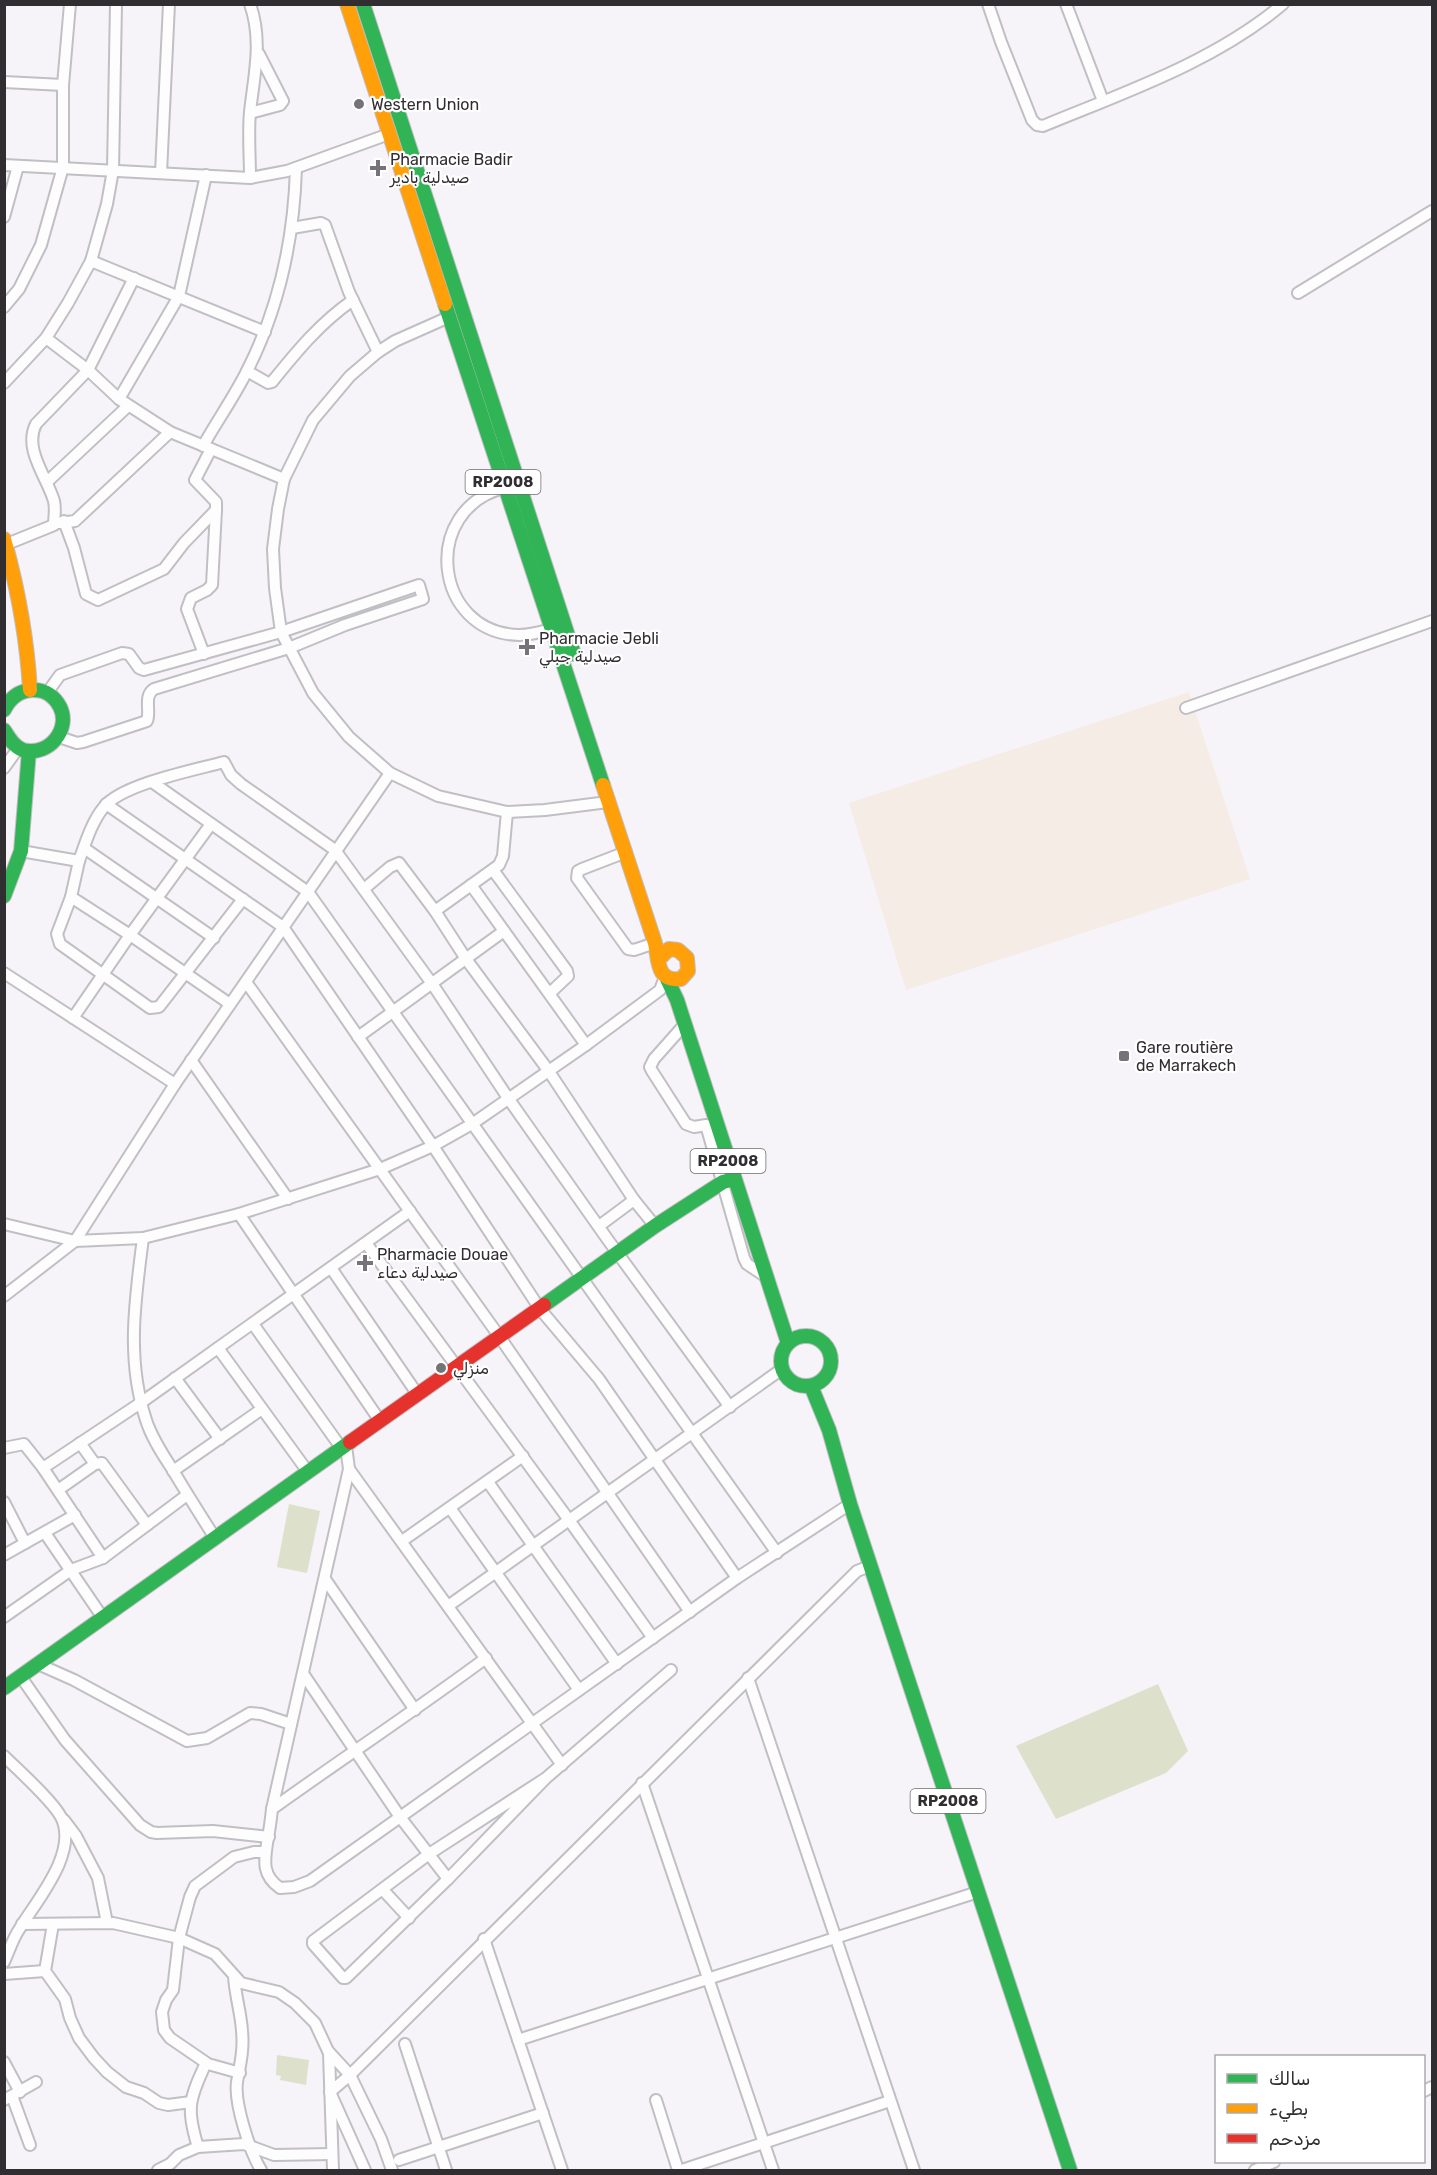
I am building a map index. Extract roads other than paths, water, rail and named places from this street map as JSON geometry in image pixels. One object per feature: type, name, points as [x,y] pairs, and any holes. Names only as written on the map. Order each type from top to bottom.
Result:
[{"type":"main road","name":"RP2008","points":[[347,4],[504,488],[626,852],[655,943],[659,969],[677,1000],[685,1024],[729,1181],[794,1340]]},
{"type":"main road","name":"RP2008","points":[[363,4],[666,937],[674,949],[687,956],[689,966],[687,989],[691,1006],[794,1340]]},
{"type":"main road","points":[[6,542],[16,580],[28,651],[30,690]]},
{"type":"main road","points":[[4,730],[11,742],[24,749],[37,751],[46,748],[59,737],[64,717],[61,708],[48,693],[23,691],[6,703]]},
{"type":"main road","points":[[4,896],[21,851],[24,749]]},
{"type":"main road","points":[[659,959],[665,951],[674,949]]},
{"type":"main road","points":[[666,978],[681,979],[688,971]]},
{"type":"main road","points":[[4,1688],[655,1226],[729,1181]]},
{"type":"main road","name":"RP2008","points":[[794,1340],[813,1336],[824,1343],[831,1355],[831,1368],[816,1383],[850,1504],[1070,2170]]},
{"type":"main road","points":[[794,1340],[782,1355],[782,1369],[795,1383],[816,1383]]},
{"type":"street","points":[[4,307],[22,282],[41,245],[63,167],[63,85],[70,4]]},
{"type":"street","points":[[4,383],[46,338],[91,261],[107,204],[113,170],[116,4]]},
{"type":"street","points":[[161,173],[169,4]]},
{"type":"street","points":[[250,4],[255,23],[258,53],[250,113],[250,178]]},
{"type":"street","points":[[988,4],[1000,42],[1035,123],[1043,126],[1204,55],[1250,28],[1283,4]]},
{"type":"street","points":[[1066,4],[1103,101]]},
{"type":"street","points":[[250,113],[280,105],[283,101],[258,53]]},
{"type":"street","points":[[4,82],[63,85]]},
{"type":"street","points":[[4,165],[250,178],[296,168],[390,134]]},
{"type":"street","points":[[4,217],[18,166]]},
{"type":"street","points":[[204,654],[187,609],[194,596],[212,585],[216,502],[195,480],[207,448],[265,332],[292,228],[296,168]]},
{"type":"street","points":[[47,482],[124,402],[179,296],[206,175]]},
{"type":"street","points":[[1298,293],[1432,211]]},
{"type":"street","points":[[292,228],[321,223],[325,225],[353,300],[378,352]]},
{"type":"street","points":[[91,261],[265,332]]},
{"type":"street","points":[[134,278],[88,370],[33,429],[30,440],[47,482],[59,523],[74,549],[86,594],[98,600],[164,569],[184,543],[216,510]]},
{"type":"street","points":[[247,371],[268,383],[272,382],[315,330],[353,300]]},
{"type":"street","points":[[449,317],[395,341],[378,352],[350,376],[318,414],[284,479],[273,549],[281,632],[313,693],[349,737],[390,773],[438,796],[507,812],[545,810],[609,800]]},
{"type":"street","points":[[46,338],[88,370],[124,402],[170,432],[284,479]]},
{"type":"street","points":[[6,542],[59,523],[75,521],[170,432]]},
{"type":"street","points":[[504,488],[478,499],[461,515],[455,525],[447,548],[446,560],[450,583],[460,604],[468,613],[487,626],[509,634],[520,635],[551,629]]},
{"type":"street","points":[[48,693],[60,675],[122,653],[129,654],[142,670],[281,632],[419,585],[423,599],[345,625],[289,648],[150,691],[147,721],[83,742],[59,737]]},
{"type":"street","points":[[1186,708],[1432,621]]},
{"type":"street","points":[[4,768],[24,749]]},
{"type":"street","points":[[243,899],[186,975],[155,1009],[150,1008],[67,950],[58,939],[57,934],[71,897],[79,861],[105,804],[118,795],[152,782],[224,762],[231,775],[241,784],[335,850],[433,985],[508,1098],[730,1407]]},
{"type":"street","points":[[4,1296],[75,1241],[191,1060],[390,773]]},
{"type":"street","points":[[152,782],[308,892],[580,1279],[777,1553]]},
{"type":"street","points":[[105,804],[283,927],[433,1146],[540,1309],[599,1379],[737,1578]]},
{"type":"street","points":[[435,911],[499,865],[503,856],[507,812]]},
{"type":"street","points":[[73,1018],[211,824]]},
{"type":"street","points":[[84,848],[214,938]]},
{"type":"street","points":[[21,851],[79,861]]},
{"type":"street","points":[[626,852],[582,869],[578,872],[577,878],[628,949],[633,950],[655,943]]},
{"type":"street","points":[[364,889],[390,867],[399,863],[435,911],[512,1024],[548,1070],[634,1200],[655,1226]]},
{"type":"street","points":[[493,870],[567,971],[568,976],[550,993]]},
{"type":"street","points":[[471,885],[586,1045]]},
{"type":"street","points":[[71,897],[230,1004]]},
{"type":"street","points":[[358,1036],[433,985],[504,932]]},
{"type":"street","points":[[4,973],[175,1084]]},
{"type":"street","points":[[4,1224],[75,1241],[143,1238],[239,1214],[380,1169],[433,1146],[472,1124],[586,1045],[660,990],[666,978]]},
{"type":"street","points":[[246,982],[609,1492],[690,1612]]},
{"type":"street","points":[[685,1024],[654,1059],[651,1067],[686,1124],[694,1127],[706,1125],[729,1181]]},
{"type":"street","points":[[191,1060],[288,1198]]},
{"type":"street","points":[[599,1226],[634,1200]]},
{"type":"street","points":[[43,1468],[142,1402],[410,1211]]},
{"type":"street","points":[[239,1214],[380,1421]]},
{"type":"street","points":[[143,1238],[133,1327],[134,1372],[146,1420],[157,1444],[215,1538]]},
{"type":"street","points":[[366,1243],[523,1456],[653,1638]]},
{"type":"street","points":[[331,1268],[418,1395]]},
{"type":"street","points":[[253,1324],[344,1447],[349,1469],[562,1765]]},
{"type":"street","points":[[218,1348],[308,1472]]},
{"type":"street","points":[[448,1606],[782,1369]]},
{"type":"street","points":[[175,1378],[220,1439]]},
{"type":"street","points":[[173,1471],[262,1408]]},
{"type":"street","points":[[80,1443],[95,1464]]},
{"type":"street","points":[[4,1448],[24,1444],[43,1468],[103,1558]]},
{"type":"street","points":[[402,1542],[523,1456]]},
{"type":"street","points":[[58,1490],[100,1462],[104,1464],[147,1526]]},
{"type":"street","points":[[349,1469],[272,1809],[265,1867],[267,1876],[280,1888],[294,1887],[310,1881],[737,1578],[850,1504]]},
{"type":"street","points":[[488,1482],[617,1664]]},
{"type":"street","points":[[4,1617],[71,1570],[103,1558],[187,1495]]},
{"type":"street","points":[[4,1502],[25,1543]]},
{"type":"street","points":[[450,1508],[579,1690]]},
{"type":"street","points":[[4,1555],[75,1515]]},
{"type":"street","points":[[45,1533],[103,1618]]},
{"type":"street","points":[[330,2092],[350,2075],[484,1939],[857,1571],[870,1566]]},
{"type":"street","points":[[324,1580],[415,1710]]},
{"type":"street","points":[[272,1809],[486,1658]]},
{"type":"street","points":[[38,1664],[74,1680],[188,1741],[207,1738],[250,1713],[261,1714],[291,1724]]},
{"type":"street","points":[[546,1778],[409,1918],[346,1978],[343,1978],[313,1942],[429,1854],[546,1778],[671,1670]]},
{"type":"street","points":[[304,1675],[400,1817],[448,1879]]},
{"type":"street","points":[[21,1677],[66,1740],[146,1830],[157,1833],[213,1831],[268,1837]]},
{"type":"street","points":[[748,1678],[914,2170]]},
{"type":"street","points":[[4,1756],[60,1815],[76,1836],[98,1878],[107,1923]]},
{"type":"street","points":[[642,1783],[773,2170]]},
{"type":"street","points":[[4,1962],[22,1924],[44,1894],[62,1852],[66,1835],[60,1815]]},
{"type":"street","points":[[240,2073],[206,2063],[172,2040],[164,2030],[162,2012],[173,1990],[179,1938],[195,1886],[234,1857],[265,1852]]},
{"type":"street","points":[[383,1890],[409,1918]]},
{"type":"street","points":[[518,2040],[835,1936],[978,1892]]},
{"type":"street","points":[[22,1924],[107,1923],[179,1938],[215,1954],[241,1983],[279,1992],[295,2002],[315,2023],[329,2053],[350,2075],[381,2139],[392,2170]]},
{"type":"street","points":[[53,1924],[45,1971],[65,1999],[79,2038],[94,2058],[126,2087],[144,2093],[159,2103],[190,2102]]},
{"type":"street","points":[[484,1939],[562,2170]]},
{"type":"street","points":[[4,1974],[45,1971]]},
{"type":"street","points":[[234,1976],[242,2031],[240,2073],[237,2083],[240,2110],[250,2146],[261,2170]]},
{"type":"street","points":[[405,2044],[446,2170]]},
{"type":"street","points":[[329,2053],[333,2170]]},
{"type":"street","points":[[4,2062],[12,2096],[30,2145]]},
{"type":"street","points":[[198,2147],[190,2116],[190,2102],[206,2063]]},
{"type":"street","points":[[12,2096],[36,2082]]},
{"type":"street","points":[[330,2092],[364,2170]]},
{"type":"street","points":[[656,2100],[680,2170],[891,2101]]},
{"type":"street","points":[[399,2160],[543,2113]]},
{"type":"street","points":[[158,2170],[171,2164],[179,2155],[198,2147],[238,2144],[274,2155],[332,2154]]},
{"type":"street","points":[[1255,2170],[1272,2163]]},
{"type":"place","name":"Western Union","points":[[359,104]]},
{"type":"place","name":"Pharmacie Badir صيدلية بادير","points":[[378,168]]},
{"type":"place","name":"Pharmacie Jebli صيدلية جبلي","points":[[527,647]]},
{"type":"place","name":"Gare routière de Marrakech","points":[[1124,1056]]},
{"type":"place","name":"Pharmacie Douae صيدلية دعاء","points":[[365,1263]]},
{"type":"place","name":"منزلي","points":[[441,1368]]}]
